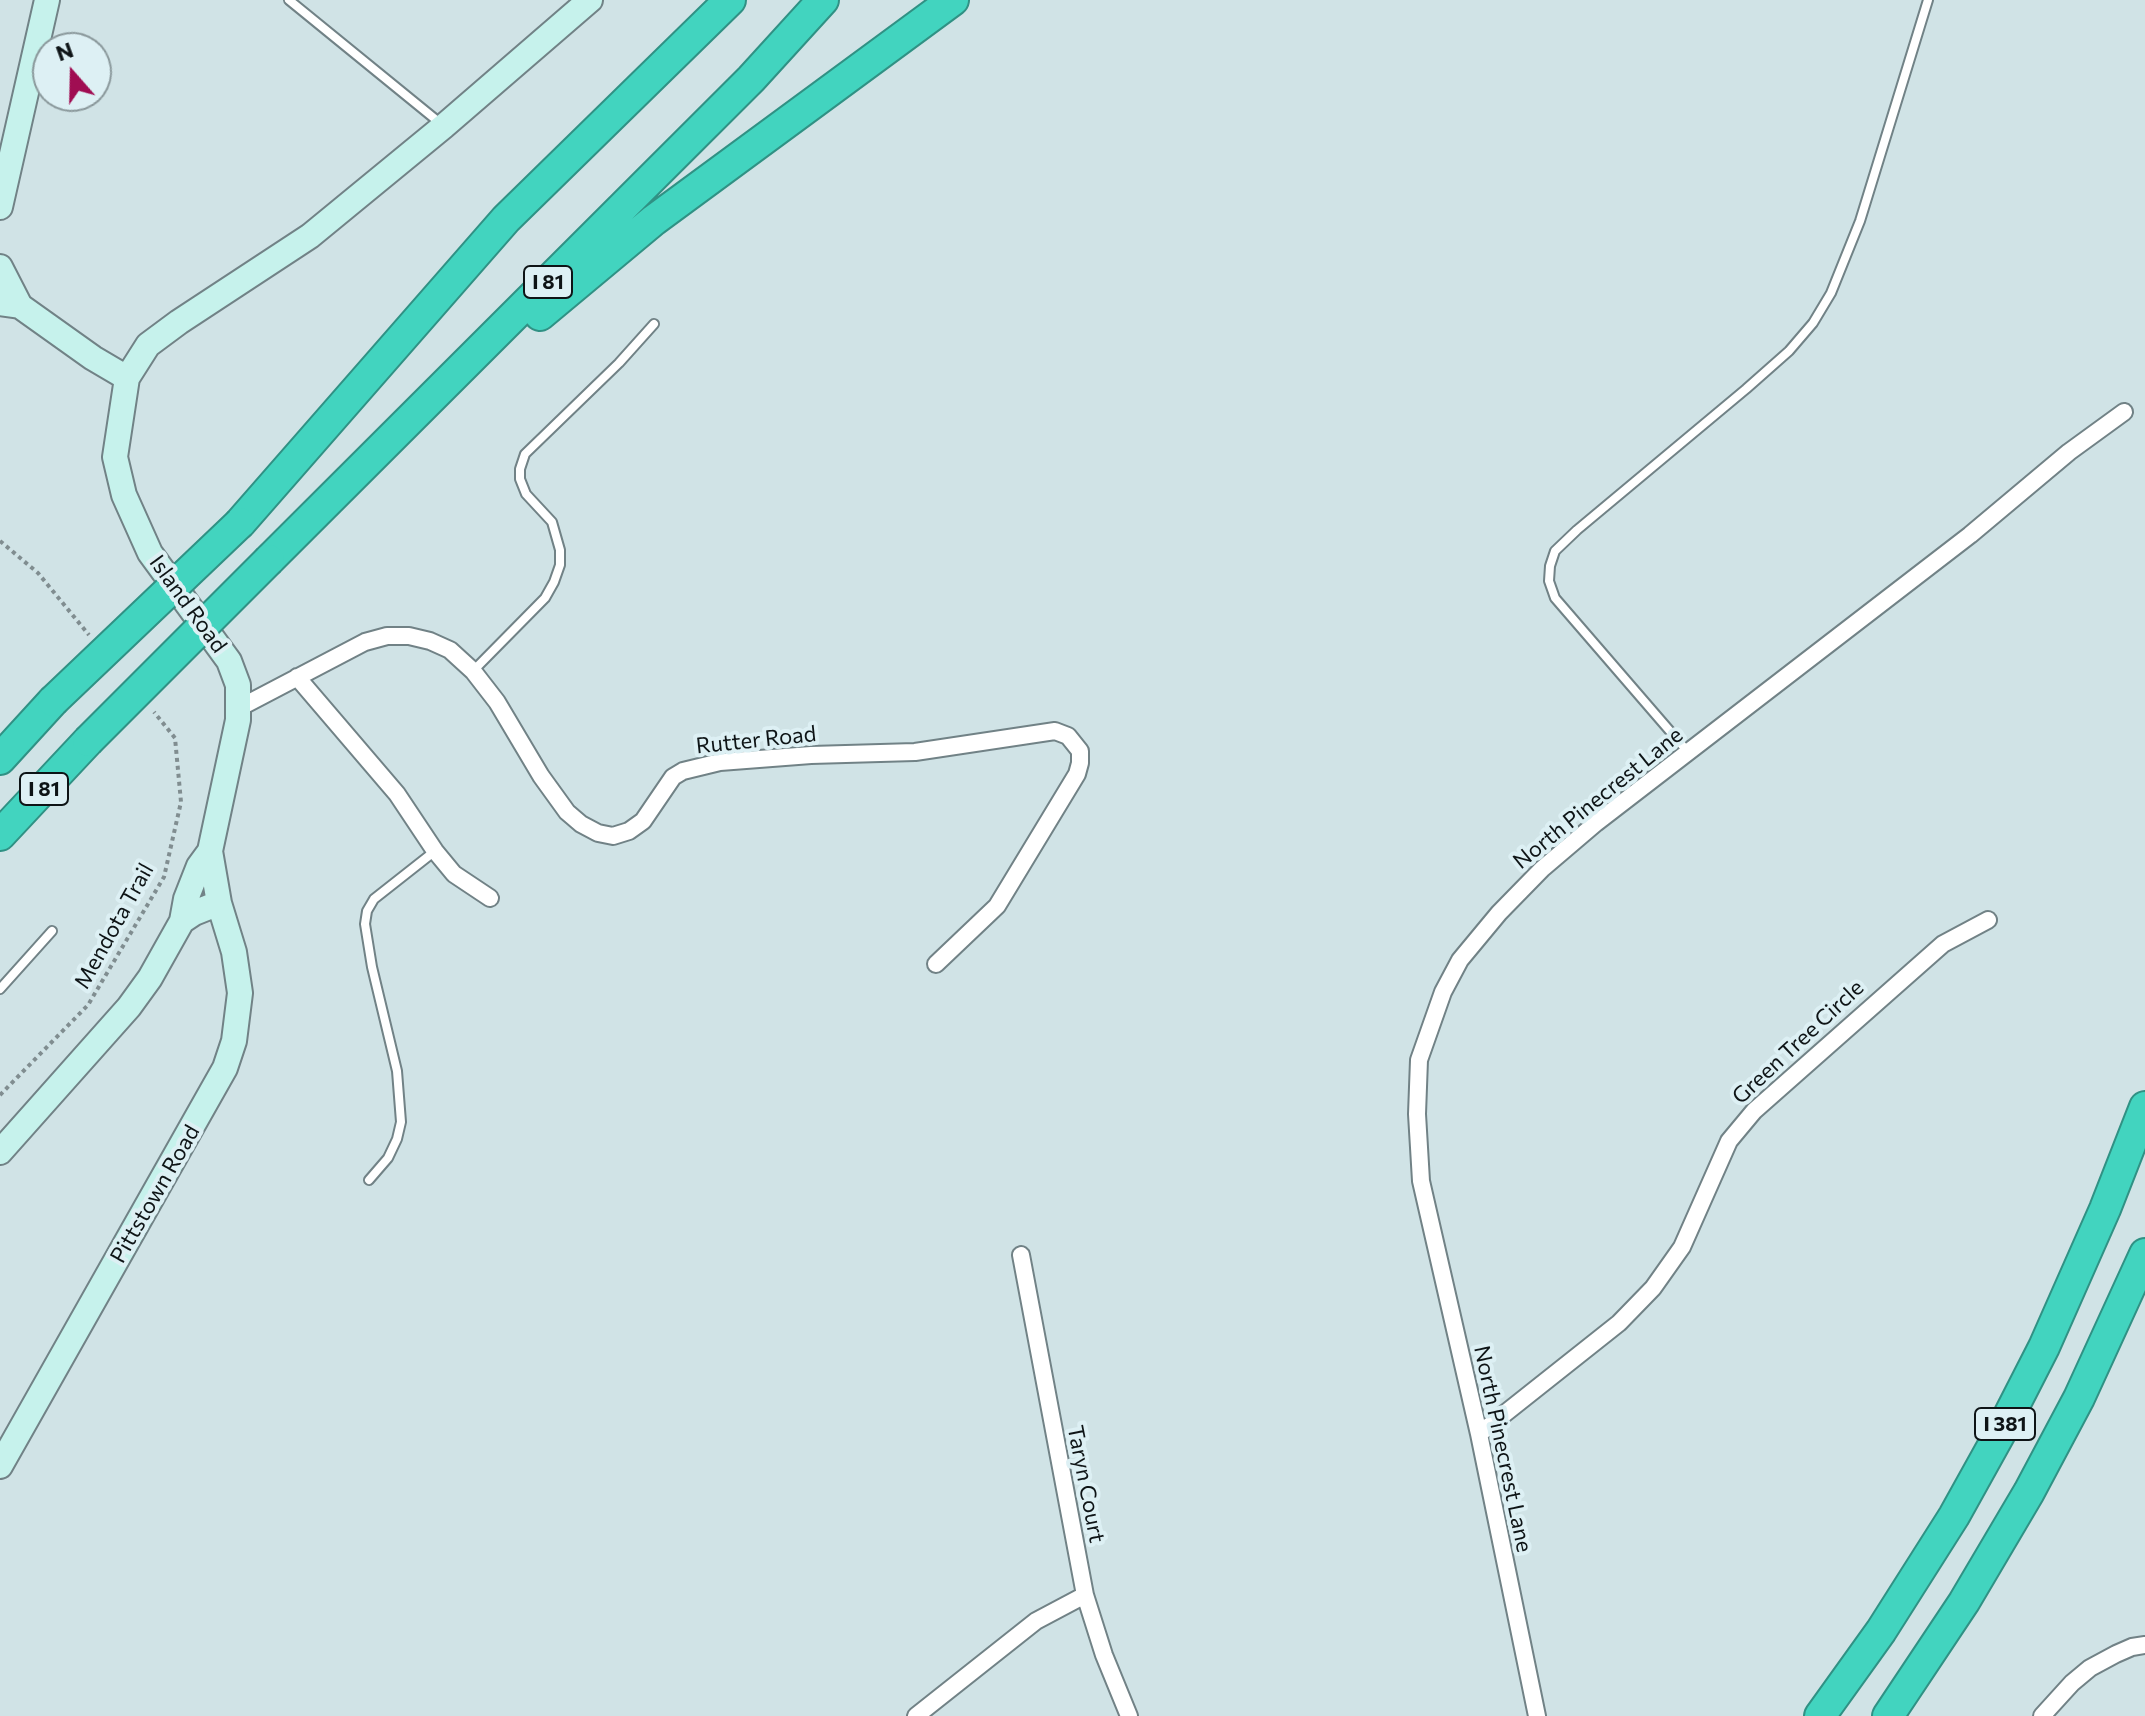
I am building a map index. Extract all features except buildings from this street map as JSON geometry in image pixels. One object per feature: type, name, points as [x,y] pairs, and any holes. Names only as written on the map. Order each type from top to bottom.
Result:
[{"type":"highway","name":"I 81","points":[[0,759],[53,701],[240,523],[506,219],[730,0]]},
{"type":"highway","name":"I 81","points":[[0,835],[88,741],[751,79],[823,0]]},
{"type":"highway","points":[[396,433],[654,220],[953,0]]},
{"type":"highway","name":"I 381","points":[[1820,1716],[1881,1631],[1954,1516],[1999,1435],[2044,1347],[2099,1223],[2145,1107]]},
{"type":"highway","name":"I 381","points":[[1888,1716],[1964,1602],[2029,1492],[2092,1372],[2145,1254]]},
{"type":"street","points":[[0,207],[47,0]]},
{"type":"street","name":"Island Road","points":[[219,903],[210,851],[239,708],[238,685],[229,661],[150,553],[124,495],[115,457],[127,378],[148,345],[310,236],[590,0]]},
{"type":"street","points":[[0,267],[10,304],[127,378]]},
{"type":"street","name":"North Pinecrest Lane","points":[[1537,1716],[1479,1434],[1421,1181],[1417,1114],[1419,1060],[1429,1026],[1460,960],[1499,913],[1542,869],[1596,823],[1970,535],[2069,452],[2124,412]]},
{"type":"street","name":"Rutter Road","points":[[239,708],[365,642],[387,636],[409,636],[430,641],[450,650],[473,671],[497,702],[541,776],[567,812],[598,833],[613,836],[629,831],[643,821],[673,777],[683,771],[720,762],[915,752],[1055,731],[1068,736],[1080,751],[1077,774],[997,906],[936,964]]},
{"type":"street","points":[[297,677],[397,794],[454,874],[490,898]]},
{"type":"street","points":[[0,1152],[129,1007],[182,921],[190,888],[199,866],[210,851]]},
{"type":"street","points":[[182,921],[219,903]]},
{"type":"street","name":"Pittstown Road","points":[[0,1466],[225,1068],[234,1041],[240,993],[234,952],[219,903]]},
{"type":"street","name":"Green Tree Circle","points":[[1479,1434],[1619,1323],[1653,1288],[1682,1247],[1729,1141],[1754,1111],[1943,944],[1988,920]]},
{"type":"street","name":"Taryn Court","points":[[1021,1255],[1085,1595],[1104,1655],[1129,1716]]},
{"type":"street","points":[[916,1716],[1036,1621],[1085,1595]]},
{"type":"street","points":[[2042,1716],[2090,1668],[2132,1647],[2145,1645]]},
{"type":"lane","points":[[289,0],[444,126]]},
{"type":"lane","points":[[1689,752],[1555,598],[1549,581],[1550,566],[1555,551],[1577,530],[1757,380],[1789,351],[1813,323],[1831,293],[1860,221],[1928,0]]},
{"type":"lane","points":[[473,671],[545,598],[560,565],[560,550],[552,522],[526,494],[520,479],[525,454],[619,363],[654,324]]},
{"type":"lane","points":[[369,1180],[388,1158],[401,1122],[397,1071],[372,967],[365,924],[367,911],[374,899],[435,851]]},
{"type":"lane","points":[[0,989],[52,931]]},
{"type":"path","name":"Mendota Trail","points":[[0,1095],[88,1005],[164,877],[181,802],[175,738]]}]
